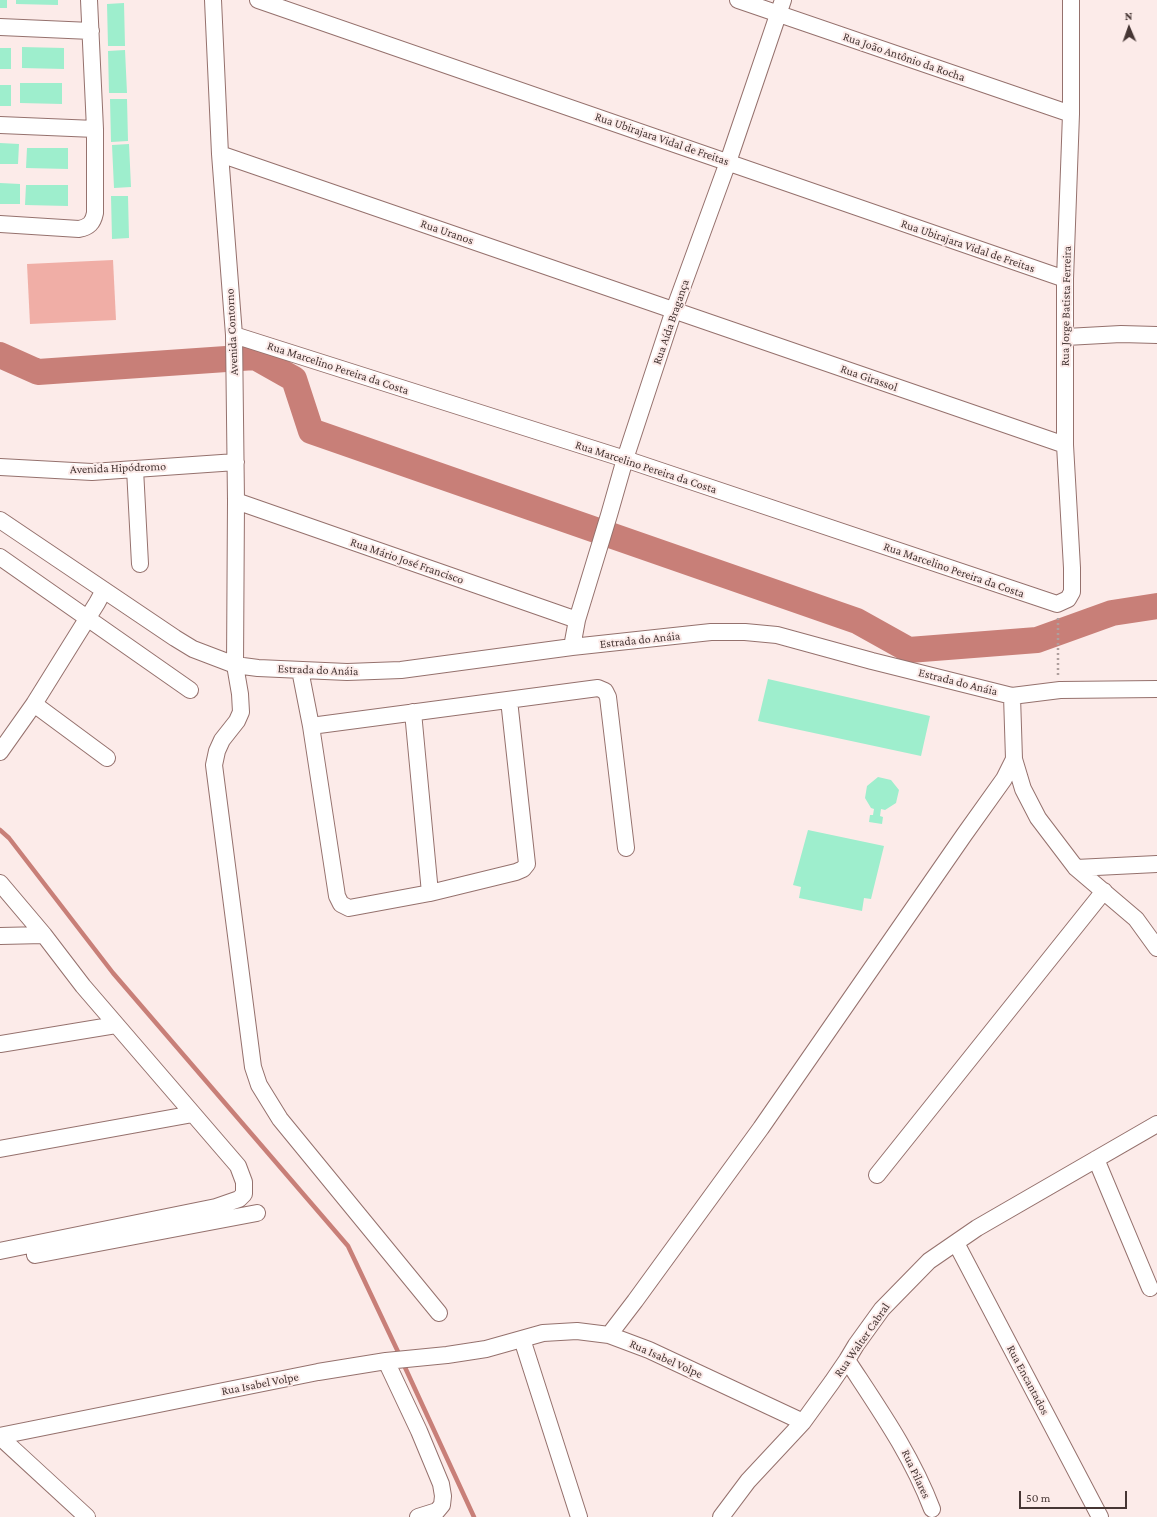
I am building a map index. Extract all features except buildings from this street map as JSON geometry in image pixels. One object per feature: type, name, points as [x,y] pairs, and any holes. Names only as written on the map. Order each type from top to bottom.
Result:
[{"type":"street","points":[[0,224],[79,229],[86,227],[91,223],[95,213],[94,129],[89,0]]},
{"type":"street","name":"Avenida Contorno","points":[[213,0],[220,154],[234,338],[236,462],[235,665],[240,694],[241,712],[237,722],[220,746],[214,765],[253,1067],[259,1085],[280,1119],[439,1313]]},
{"type":"street","name":"Rua Ubirajara Vidal de Freitas","points":[[258,0],[1066,279]]},
{"type":"street","name":"Rua João Antônio da Rocha","points":[[738,0],[781,7],[1071,114]]},
{"type":"street","name":"Rua Jorge Batista Ferreira","points":[[1058,610],[1072,592],[1065,445],[1066,279],[1071,114],[1071,0]]},
{"type":"street","name":"Rua Aída Bragança","points":[[572,647],[577,620],[625,459],[674,310],[728,162],[781,7]]},
{"type":"street","points":[[0,27],[91,31]]},
{"type":"street","points":[[0,125],[94,129]]},
{"type":"street","name":"Rua Uranos","points":[[220,154],[674,310]]},
{"type":"street","name":"Rua Girassol","points":[[674,310],[1065,445]]},
{"type":"street","points":[[1066,337],[1121,334],[1157,335]]},
{"type":"street","name":"Rua Marcelino Pereira da Costa","points":[[234,338],[625,459],[1058,610]]},
{"type":"street","name":"Avenida Hipódromo","points":[[0,467],[92,472],[236,462]]},
{"type":"street","points":[[135,469],[140,564]]},
{"type":"street","name":"Rua Mário José Francisco","points":[[236,501],[577,620]]},
{"type":"street","name":"Estrada do Anáia","points":[[0,520],[193,649],[235,665],[258,668],[347,672],[401,670],[572,647],[711,632],[744,632],[777,635],[872,661],[1012,696],[1014,759],[1023,789],[1038,818],[1076,868],[1136,919],[1157,948]]},
{"type":"street","points":[[0,557],[190,690]]},
{"type":"street","points":[[0,752],[34,704],[104,590]]},
{"type":"street","points":[[300,670],[312,726],[337,896],[341,904],[349,908],[430,893],[516,872],[523,869],[527,864],[509,700]]},
{"type":"street","points":[[312,726],[598,688],[605,691],[608,696],[626,848]]},
{"type":"street","points":[[1012,696],[1060,690],[1157,689]]},
{"type":"street","points":[[34,704],[107,758]]},
{"type":"street","points":[[413,712],[430,893]]},
{"type":"street","points":[[609,1335],[761,1128],[1004,779],[1014,759]]},
{"type":"street","points":[[1076,868],[1157,864]]},
{"type":"street","points":[[0,882],[44,935],[83,986],[238,1166],[244,1182],[244,1194],[239,1199],[216,1207],[0,1251]]},
{"type":"street","points":[[877,1175],[1104,891]]},
{"type":"street","points":[[0,936],[44,935]]},
{"type":"street","points":[[0,1044],[116,1025]]},
{"type":"street","points":[[0,1149],[193,1114]]},
{"type":"street","name":"Rua Walter Cabral","points":[[721,1517],[748,1481],[803,1422],[882,1309],[929,1261],[977,1228],[1157,1124]]},
{"type":"street","points":[[1096,1159],[1150,1288]]},
{"type":"street","points":[[0,1262],[257,1213]]},
{"type":"street","name":"Rua Encantados","points":[[956,1243],[1100,1517]]},
{"type":"street","name":"Rua Isabel Volpe","points":[[0,1436],[318,1372],[386,1361],[447,1355],[486,1349],[552,1332],[577,1331],[609,1335],[649,1350],[803,1422]]},
{"type":"street","points":[[522,1339],[579,1517]]},
{"type":"street","name":"Rua Pilares","points":[[847,1360],[910,1459],[932,1509]]},
{"type":"street","points":[[386,1361],[419,1431],[441,1484],[443,1496],[442,1505],[437,1512],[418,1517]]},
{"type":"street","points":[[0,1436],[87,1517]]},
{"type":"path","points":[[1058,610],[1058,673]]},
{"type":"shaded area","points":[[113,260],[116,320],[30,324],[27,264]]},
{"type":"waterway","points":[[0,355],[38,372],[255,357],[294,379],[311,431],[857,621],[909,650],[1037,640],[1112,613],[1157,606]]},
{"type":"waterway","points":[[0,830],[9,838],[113,973],[348,1246],[400,1356]]},
{"type":"waterway","points":[[403,1363],[474,1517]]}]
